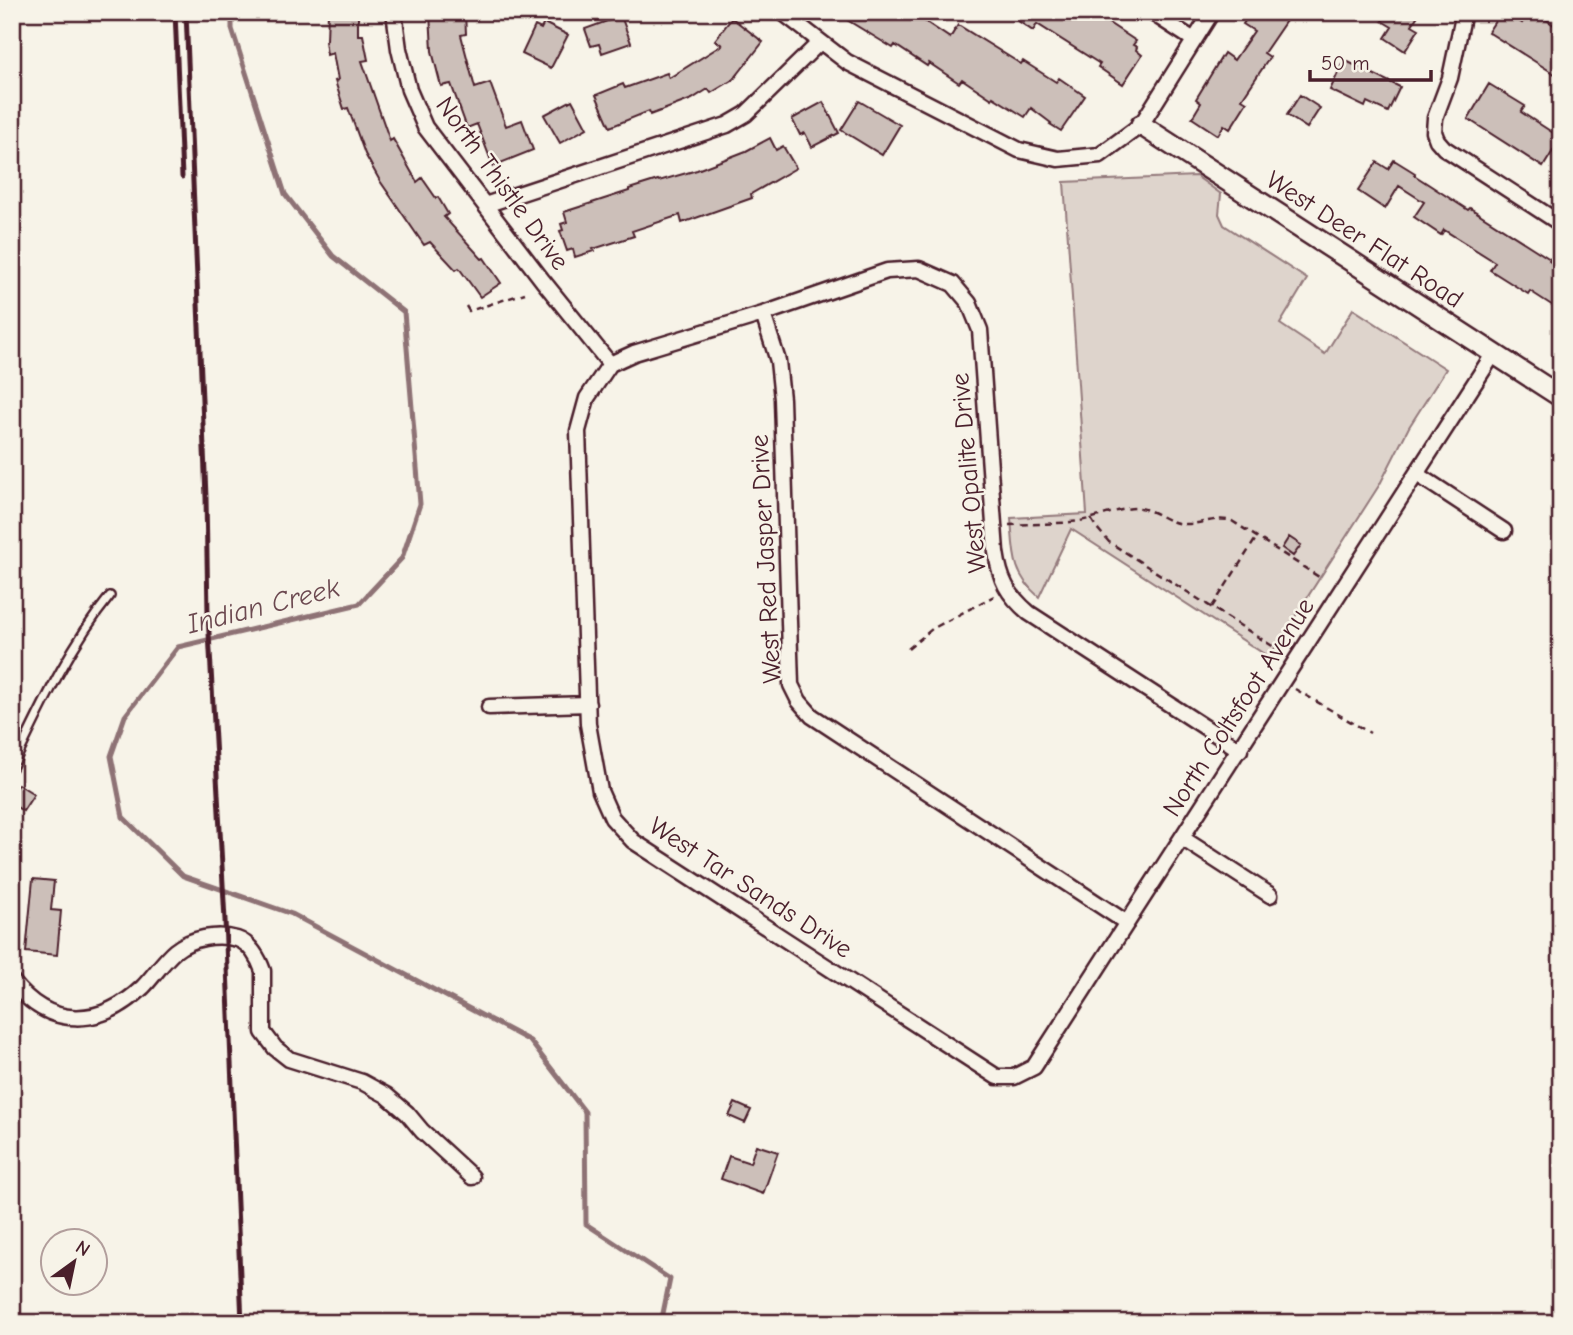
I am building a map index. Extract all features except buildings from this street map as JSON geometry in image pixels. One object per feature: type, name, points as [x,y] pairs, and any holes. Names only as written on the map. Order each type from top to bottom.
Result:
[{"type":"street","name":"North Thistle Drive","points":[[394,12],[409,90],[425,127],[610,364]]},
{"type":"street","points":[[782,12],[847,62],[1019,150],[1058,159],[1100,155],[1141,125],[1212,12]]},
{"type":"street","points":[[1151,12],[1194,40]]},
{"type":"street","points":[[1464,12],[1450,78],[1435,118],[1434,132],[1437,140],[1444,148],[1561,224]]},
{"type":"street","points":[[485,205],[727,125],[746,114],[820,42]]},
{"type":"street","name":"West Deer Flat Road","points":[[1141,125],[1561,397]]},
{"type":"street","name":"West Opalite Drive","points":[[763,314],[887,271],[919,269],[953,284],[969,303],[980,330],[996,552],[1006,589],[1029,613],[1240,750]]},
{"type":"street","points":[[610,364],[634,353],[763,314]]},
{"type":"street","name":"West Red Jasper Drive","points":[[763,314],[778,361],[782,399],[791,685],[799,701],[812,716],[1127,923]]},
{"type":"street","name":"North Coltsfoot Avenue","points":[[1014,1077],[1034,1067],[1494,353]]},
{"type":"street","name":"West Tar Sands Drive","points":[[610,364],[587,398],[578,431],[588,724],[600,792],[612,818],[634,841],[997,1077],[1014,1077]]},
{"type":"street","points":[[1417,474],[1504,531]]},
{"type":"street","points":[[489,707],[588,704]]},
{"type":"street","points":[[1182,838],[1270,895]]},
{"type":"street","points":[[12,981],[39,1007],[68,1018],[97,1016],[127,1000],[142,988],[176,950],[202,937],[238,939],[260,962],[263,971],[262,1032],[275,1048],[289,1059],[362,1082],[386,1094],[407,1113],[422,1132],[472,1177]]},
{"type":"lane","points":[[12,768],[43,703],[78,640],[110,596]]},
{"type":"path","points":[[466,306],[469,311],[525,293]]},
{"type":"path","points":[[1009,525],[1077,521],[1139,508],[1180,524],[1225,519],[1321,579]]},
{"type":"path","points":[[1091,519],[1109,541],[1277,649]]},
{"type":"path","points":[[1212,607],[1256,537]]},
{"type":"path","points":[[908,649],[932,629],[1006,589]]},
{"type":"path","points":[[1295,689],[1370,733]]},
{"type":"shaded area","points":[[1196,176],[1221,194],[1219,214],[1224,225],[1307,279],[1280,324],[1325,354],[1353,309],[1446,369],[1409,427],[1380,484],[1269,657],[1071,529],[1039,597],[1023,579],[1014,552],[1011,518],[1087,514],[1064,182]]},
{"type":"waterway","name":"Indian Creek","points":[[232,12],[232,29],[285,194],[333,256],[404,312],[420,504],[402,558],[359,604],[178,647],[125,716],[111,756],[123,817],[183,876],[292,914],[530,1041],[585,1112],[586,1224],[670,1279],[661,1323]]},
{"type":"railway","points":[[175,12],[182,177]]},
{"type":"railway","points":[[186,12],[206,497],[208,615],[225,920],[242,1323]]}]
